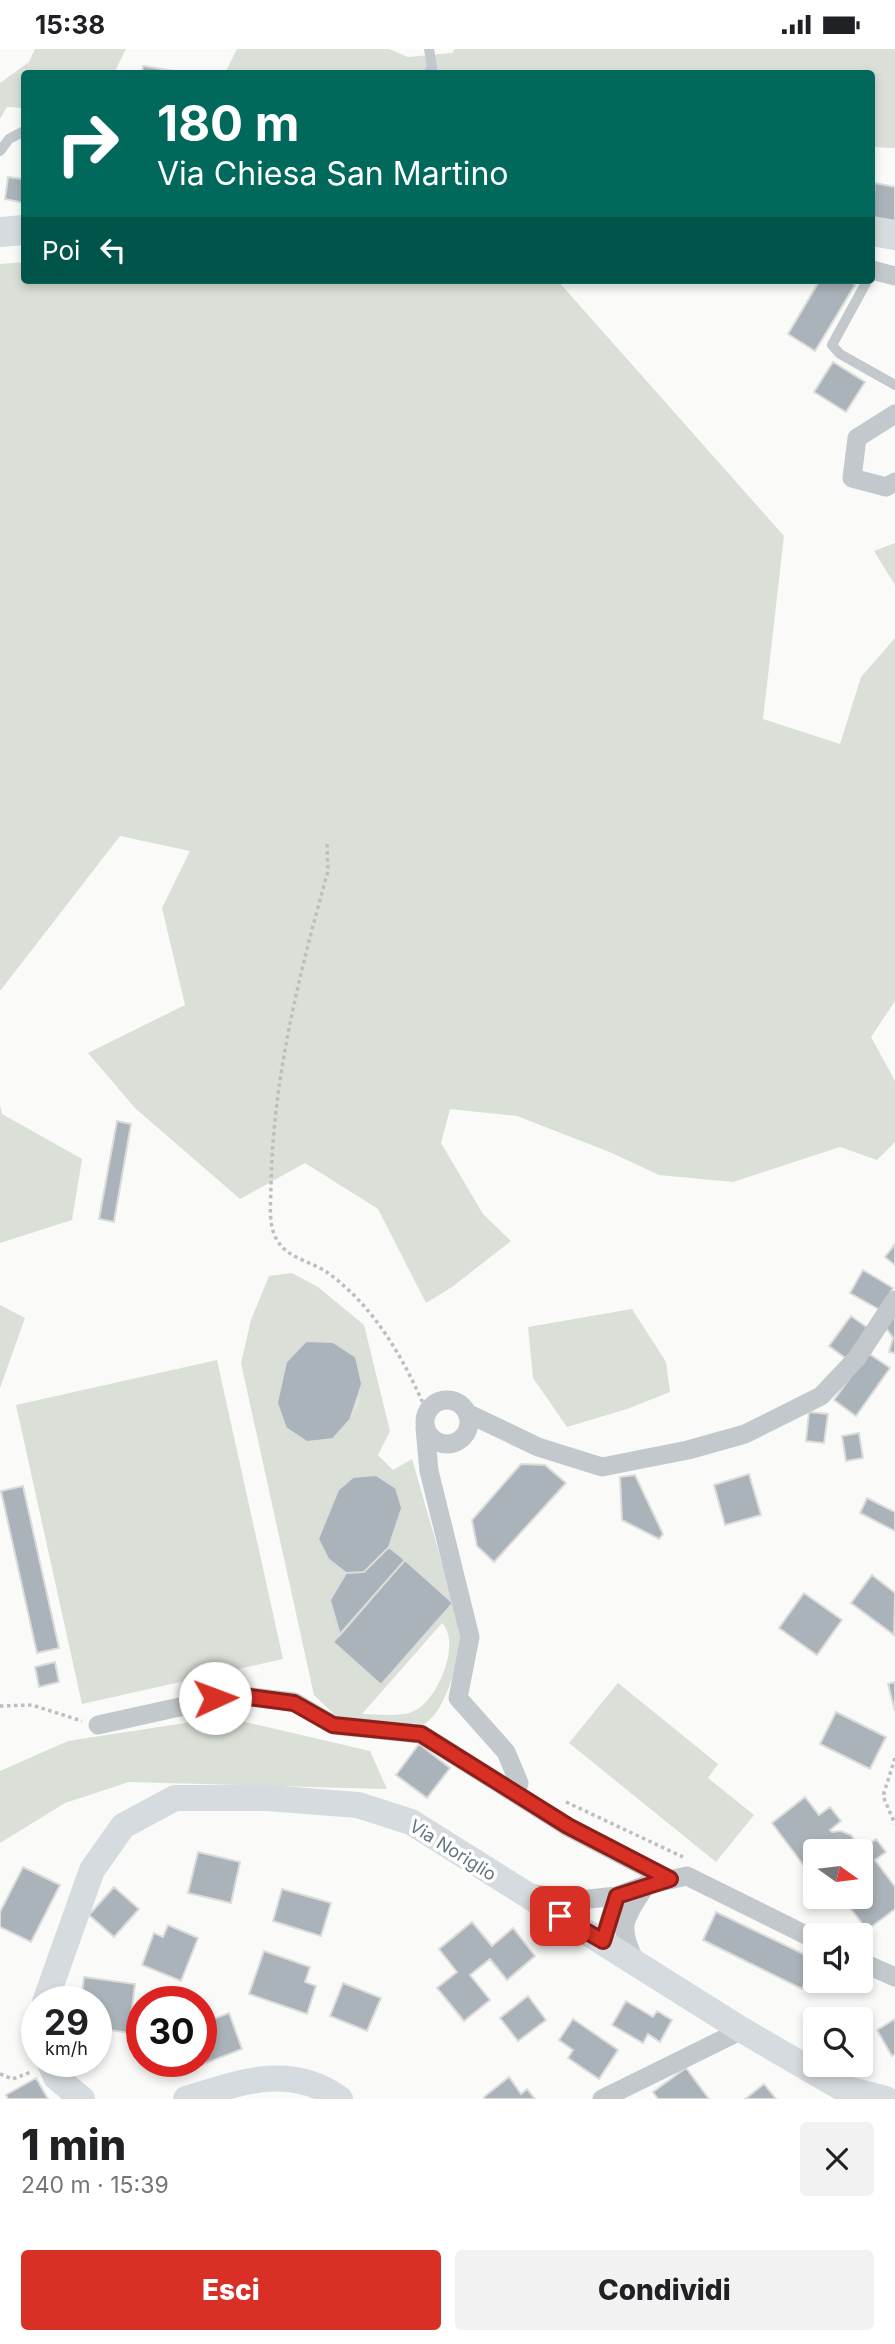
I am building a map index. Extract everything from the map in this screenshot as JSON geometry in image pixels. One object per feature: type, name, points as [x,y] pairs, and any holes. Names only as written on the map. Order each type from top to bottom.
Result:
[{"type":"main road","points":[[0,232],[21,230]]},
{"type":"main road","points":[[875,231],[895,235]]},
{"type":"main road","name":"Via Noriglio","points":[[51,1986],[92,1870],[123,1825],[175,1798],[267,1798],[358,1805],[411,1822],[517,1890],[634,1959],[743,2030],[840,2087],[886,2099]]},
{"type":"main road","points":[[56,2077],[82,2099]]},
{"type":"main road","points":[[186,2099],[267,2077],[302,2090],[340,2099]]},
{"type":"street","points":[[875,276],[895,276]]},
{"type":"street","points":[[895,414],[858,438],[852,478],[886,487],[895,482]]},
{"type":"street","points":[[516,1794],[519,1783],[506,1752],[458,1698],[470,1637],[429,1471],[426,1420],[444,1400],[457,1403],[467,1413],[538,1447],[602,1467],[688,1450],[745,1434],[821,1396],[857,1358],[895,1300]]},
{"type":"street","points":[[426,1420],[434,1440],[454,1443],[468,1427],[467,1413]]},
{"type":"street","points":[[98,1725],[234,1695],[294,1703],[333,1725],[421,1734],[568,1826],[670,1879]]},
{"type":"street","points":[[517,1890],[570,1901],[617,1896],[646,1885],[687,1876],[803,1934]]},
{"type":"street","points":[[603,1941],[623,1923],[646,1885]]},
{"type":"street","points":[[603,1941],[617,1896]]},
{"type":"street","points":[[623,1923],[624,1940],[634,1959]]},
{"type":"street","points":[[873,1967],[895,1977]]},
{"type":"street","points":[[603,2099],[743,2030]]},
{"type":"lane","points":[[429,49],[431,70]]},
{"type":"lane","points":[[0,151],[9,139],[21,133]]},
{"type":"lane","points":[[865,284],[832,345],[840,353],[895,385]]},
{"type":"path","points":[[327,844],[328,871],[278,1083],[272,1152],[271,1222],[278,1242],[291,1254],[327,1272],[360,1301],[388,1337],[412,1378],[426,1420]]},
{"type":"path","points":[[0,1706],[32,1705],[98,1725]]},
{"type":"path","points":[[895,1758],[883,1796],[895,1824]]},
{"type":"path","points":[[561,1800],[686,1859]]},
{"type":"path","points":[[0,2074],[13,2079],[21,2076]]},
{"type":"shaded area","points":[[35,49],[126,49],[116,70],[21,70],[21,108],[7,107],[0,119],[0,83],[29,62]]},
{"type":"shaded area","points":[[237,49],[389,49],[408,57],[452,53],[455,49],[895,49],[895,148],[875,147],[875,70],[226,70]]},
{"type":"shaded area","points":[[21,262],[21,284],[561,284],[784,536],[763,719],[840,744],[861,677],[895,638],[895,1001],[871,1037],[895,1081],[895,1142],[877,1160],[840,1147],[733,1182],[659,1175],[612,1153],[517,1116],[450,1109],[441,1143],[483,1214],[511,1241],[452,1287],[426,1303],[378,1209],[305,1163],[240,1199],[135,1108],[88,1053],[185,1005],[162,908],[190,851],[120,836],[0,991],[0,264]]},
{"type":"shaded area","points":[[895,543],[895,585],[874,551]]},
{"type":"shaded area","points":[[0,1105],[2,1114],[82,1159],[72,1220],[0,1243]]},
{"type":"shaded area","points":[[292,1273],[318,1287],[364,1325],[390,1431],[378,1455],[393,1470],[412,1459],[463,1636],[445,1697],[432,1718],[424,1724],[339,1719],[314,1695],[241,1363],[251,1320],[269,1276]],"holes":[[[306,1341],[333,1342],[356,1358],[360,1382],[358,1402],[349,1420],[333,1439],[307,1442],[286,1428],[277,1403],[286,1362]],[[376,1475],[396,1488],[402,1508],[389,1547],[453,1604],[382,1685],[333,1642],[340,1635],[330,1600],[346,1573],[328,1559],[318,1539],[338,1490],[353,1477]],[[442,1623],[447,1632],[448,1658],[444,1672],[430,1697],[407,1714],[362,1714]]]},
{"type":"shaded area","points":[[0,1305],[25,1318],[0,1388]]},
{"type":"shaded area","points":[[632,1309],[666,1362],[670,1392],[627,1409],[567,1427],[533,1378],[528,1327]]},
{"type":"shaded area","points":[[217,1360],[283,1659],[82,1704],[16,1405]]},
{"type":"shaded area","points":[[618,1683],[718,1764],[708,1778],[754,1815],[716,1862],[569,1743]]},
{"type":"shaded area","points":[[224,1717],[370,1751],[387,1789],[129,1782],[65,1803],[0,1843],[0,1771],[68,1741]]},
{"type":"building","points":[[143,66],[169,70],[142,70]]},
{"type":"building","points":[[8,177],[21,179],[21,202],[5,199]]},
{"type":"building","points":[[875,183],[895,187],[895,224],[875,220]]},
{"type":"building","points":[[818,284],[855,285],[815,351],[788,334]]},
{"type":"building","points":[[833,362],[865,382],[846,412],[814,392]]},
{"type":"building","points":[[117,1121],[131,1124],[114,1222],[99,1219]]},
{"type":"building","points":[[895,1244],[895,1265],[885,1257]]},
{"type":"building","points":[[863,1270],[893,1288],[880,1310],[850,1293]]},
{"type":"building","points":[[895,1305],[895,1353],[889,1352],[893,1338],[884,1325]]},
{"type":"building","points":[[851,1316],[872,1331],[851,1362],[829,1346]]},
{"type":"building","points":[[306,1341],[333,1342],[356,1357],[362,1384],[350,1420],[333,1439],[307,1442],[286,1428],[277,1403],[286,1362]]},
{"type":"building","points":[[868,1353],[890,1368],[856,1416],[834,1400]]},
{"type":"building","points":[[809,1412],[828,1414],[824,1443],[806,1441]]},
{"type":"building","points":[[859,1433],[863,1458],[846,1461],[842,1436]]},
{"type":"building","points":[[521,1464],[545,1465],[566,1483],[494,1562],[477,1546],[472,1520]]},
{"type":"building","points":[[749,1474],[761,1515],[725,1525],[714,1485]]},
{"type":"building","points":[[376,1475],[396,1488],[402,1508],[389,1547],[364,1572],[346,1573],[328,1559],[318,1539],[338,1490],[353,1477]]},
{"type":"building","points":[[635,1475],[663,1534],[659,1539],[622,1520],[620,1477]]},
{"type":"building","points":[[23,1486],[59,1648],[37,1653],[1,1491]]},
{"type":"building","points":[[867,1498],[895,1512],[895,1531],[860,1513]]},
{"type":"building","points":[[389,1547],[405,1560],[340,1635],[330,1600],[346,1573],[364,1572]]},
{"type":"building","points":[[405,1560],[453,1603],[381,1685],[333,1642]]},
{"type":"building","points":[[872,1575],[895,1593],[894,1635],[851,1603]]},
{"type":"building","points":[[804,1593],[842,1620],[817,1655],[779,1628]]},
{"type":"building","points":[[55,1662],[59,1682],[39,1687],[35,1667]]},
{"type":"building","points":[[895,1682],[895,1711],[888,1684]]},
{"type":"building","points":[[836,1712],[886,1737],[870,1769],[820,1744]]},
{"type":"building","points":[[419,1744],[450,1768],[427,1798],[396,1775]]},
{"type":"building","points":[[805,1797],[819,1815],[830,1807],[841,1821],[830,1830],[832,1832],[841,1831],[854,1839],[803,1839],[803,1865],[772,1823]]},
{"type":"building","points":[[876,1839],[886,1852],[875,1860],[895,1887],[895,1909],[873,1926],[873,1923],[862,1923],[851,1909],[873,1909],[873,1841]]},
{"type":"building","points":[[198,1852],[240,1862],[231,1903],[188,1893]]},
{"type":"building","points":[[23,1867],[60,1885],[31,1942],[0,1927],[0,1912]]},
{"type":"building","points":[[114,1887],[139,1909],[114,1937],[89,1915]]},
{"type":"building","points":[[282,1889],[331,1903],[321,1936],[273,1921]]},
{"type":"building","points":[[716,1912],[803,1954],[803,1987],[802,1989],[703,1940]]},
{"type":"building","points":[[472,1922],[492,1946],[513,1928],[535,1956],[507,1980],[490,1959],[470,1975],[490,2000],[464,2021],[437,1988],[457,1972],[439,1949]]},
{"type":"building","points":[[168,1925],[198,1938],[181,1981],[142,1965],[154,1933],[163,1937]]},
{"type":"building","points":[[264,1951],[310,1967],[305,1982],[316,1986],[307,2014],[249,1994]]},
{"type":"building","points":[[84,1977],[135,1984],[126,1986],[126,2033],[112,2030],[112,1986],[83,1986]]},
{"type":"building","points":[[343,1983],[381,1998],[367,2031],[330,2016]]},
{"type":"building","points":[[528,1996],[546,2020],[518,2041],[500,2018]]},
{"type":"building","points":[[626,2001],[653,2017],[657,2011],[672,2020],[660,2042],[648,2034],[643,2043],[612,2025]]},
{"type":"building","points":[[229,2013],[242,2049],[217,2059],[217,2018]]},
{"type":"building","points":[[573,2019],[618,2050],[599,2079],[568,2058],[573,2050],[559,2040]]},
{"type":"building","points":[[895,2019],[895,2054],[892,2056],[877,2030]]},
{"type":"building","points":[[686,2068],[709,2099],[658,2099],[653,2092]]},
{"type":"building","points":[[509,2077],[521,2094],[527,2089],[535,2099],[485,2099],[484,2097]]},
{"type":"building","points":[[36,2078],[48,2099],[8,2099],[6,2095]]},
{"type":"building","points":[[764,2084],[776,2099],[745,2099]]},
{"type":"route","points":[[215,1698],[234,1695],[294,1703],[333,1725],[421,1734],[568,1826],[670,1879],[617,1896],[608,1917],[603,1941],[560,1916]]}]
